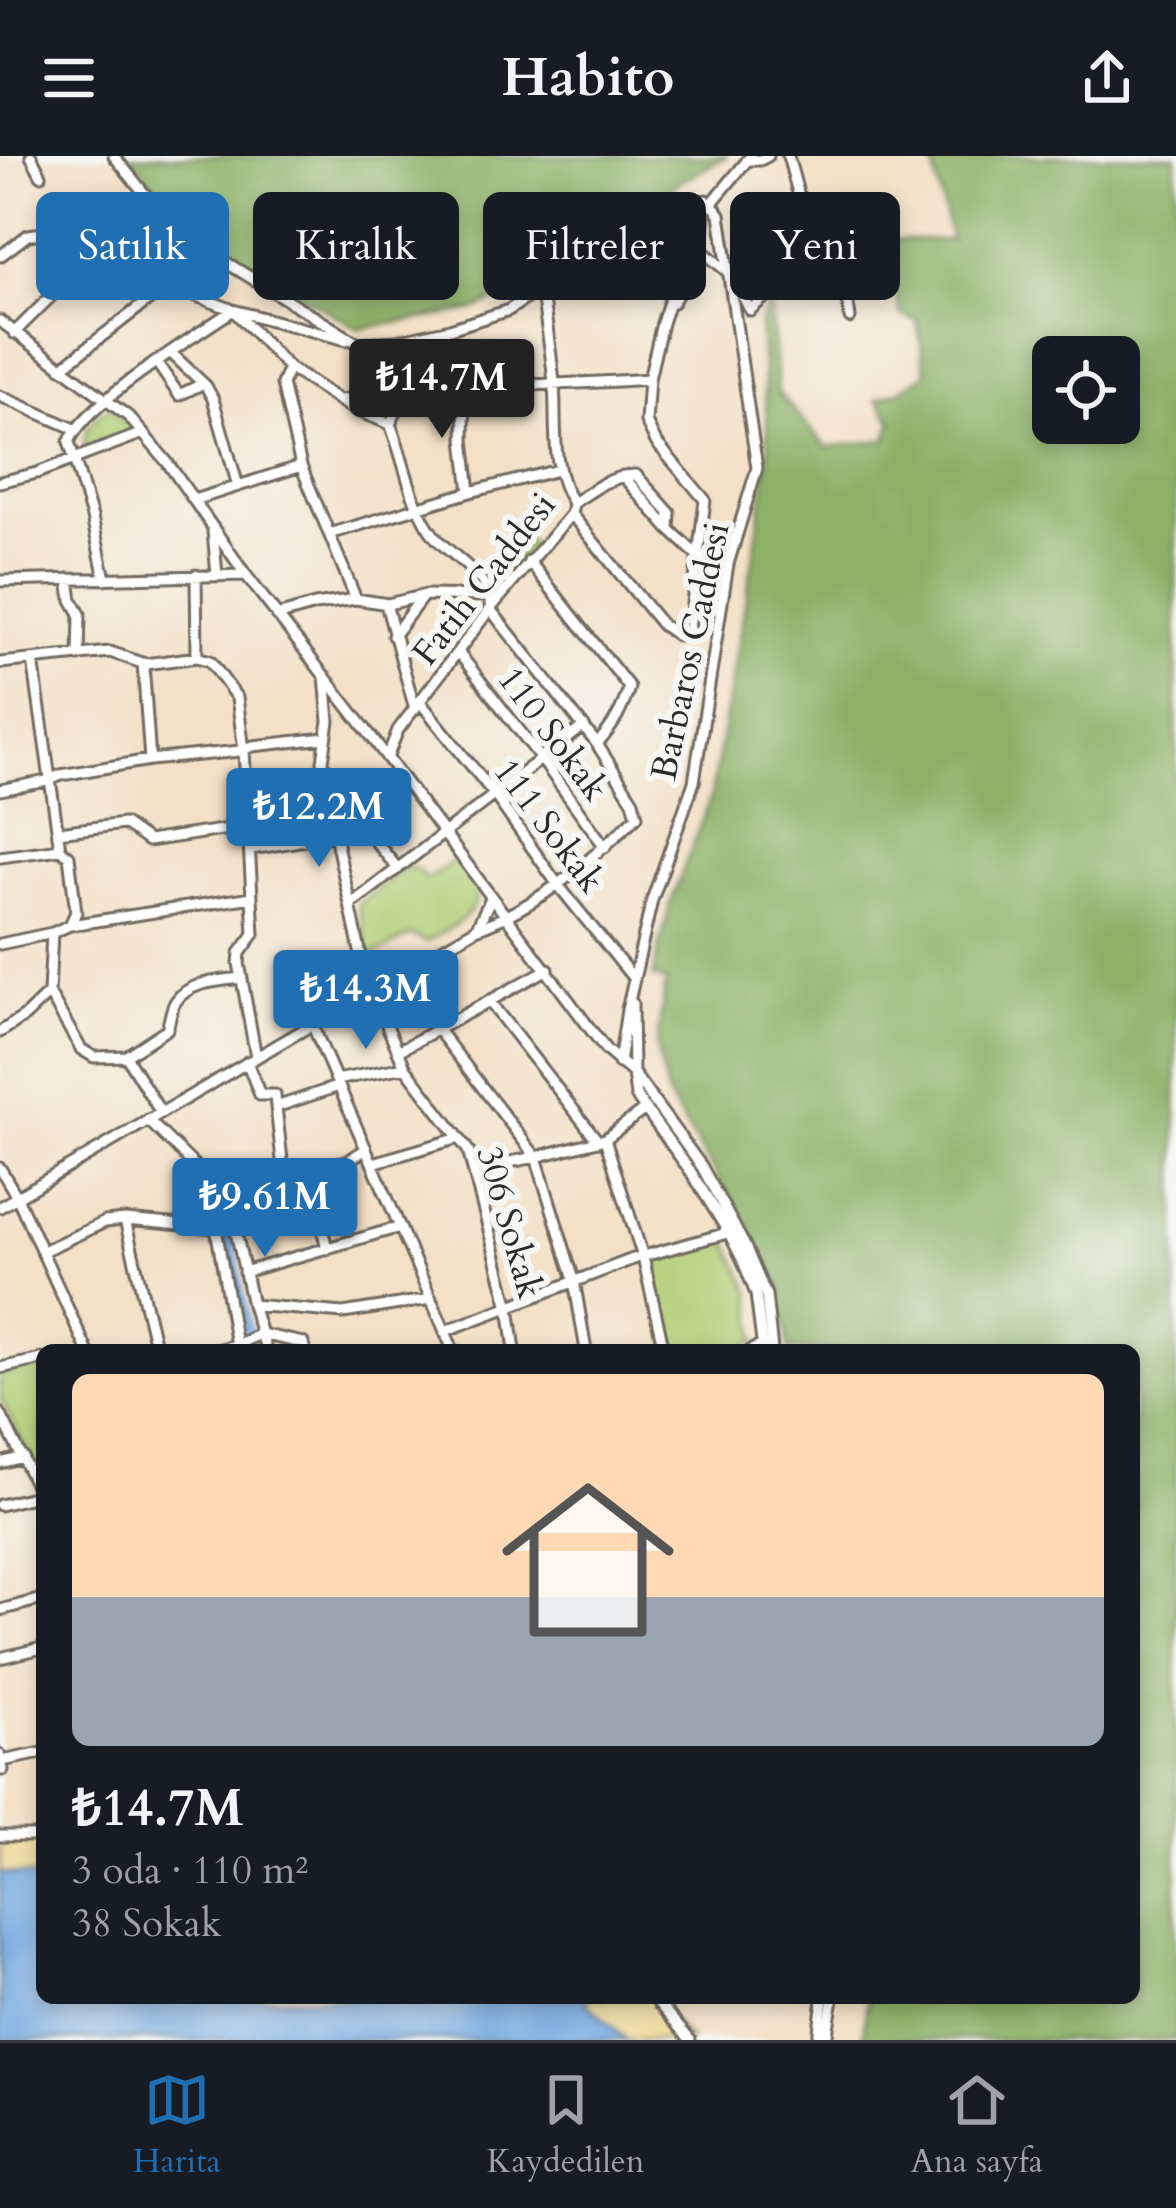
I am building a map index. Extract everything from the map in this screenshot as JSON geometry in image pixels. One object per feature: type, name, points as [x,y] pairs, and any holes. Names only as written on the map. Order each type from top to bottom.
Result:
[{"type":"street","points":[[31,156],[40,175]]},
{"type":"street","points":[[114,156],[175,231],[357,343]]},
{"type":"street","points":[[706,222],[709,201],[749,158],[768,156]]},
{"type":"street","points":[[788,156],[798,192]]},
{"type":"street","name":"Barbaros Caddesi","points":[[709,201],[720,214],[730,277]]},
{"type":"street","points":[[1,234],[11,246]]},
{"type":"street","points":[[0,256],[36,235]]},
{"type":"street","points":[[706,254],[730,277]]},
{"type":"street","points":[[39,300],[5,329],[107,399],[143,433],[442,833],[702,1167],[766,1294],[762,1344]]},
{"type":"street","points":[[61,368],[149,300]]},
{"type":"street","points":[[207,300],[357,343],[397,341],[450,329],[509,310],[524,300]]},
{"type":"street","points":[[543,300],[563,488],[572,508],[662,625],[688,636],[705,500],[656,442],[646,422],[650,379],[670,300]]},
{"type":"street","points":[[662,323],[675,300]]},
{"type":"street","name":"Barbaros Caddesi","points":[[619,1064],[652,900],[694,782],[728,564],[757,468],[733,300]]},
{"type":"street","points":[[847,300],[850,318]]},
{"type":"street","points":[[105,579],[69,442],[75,429],[107,399],[233,310]]},
{"type":"street","points":[[0,1207],[476,929],[508,917],[558,885],[638,816],[597,744],[490,609],[492,596],[485,584],[434,536],[419,509],[389,424],[289,368],[233,310]]},
{"type":"street","points":[[170,352],[213,399],[238,486]]},
{"type":"street","points":[[157,363],[179,394],[202,384]]},
{"type":"street","points":[[289,368],[282,384],[301,466],[356,599]]},
{"type":"street","points":[[340,400],[465,386],[650,379]]},
{"type":"street","points":[[465,386],[470,492]]},
{"type":"street","points":[[389,424],[407,391]]},
{"type":"street","points":[[0,396],[75,429]]},
{"type":"street","points":[[0,482],[143,433]]},
{"type":"street","points":[[194,500],[301,466]]},
{"type":"street","points":[[329,534],[558,470]]},
{"type":"street","name":"Fatih Caddesi","points":[[387,758],[398,730],[490,609],[572,508],[604,483],[636,475],[670,513],[669,529],[699,556]]},
{"type":"street","points":[[212,526],[217,575]]},
{"type":"street","points":[[699,556],[728,564]]},
{"type":"street","points":[[529,561],[629,687],[624,706],[597,744]]},
{"type":"street","points":[[196,575],[197,657]]},
{"type":"street","points":[[0,581],[246,575]]},
{"type":"street","points":[[69,579],[80,614],[79,656]]},
{"type":"street","points":[[277,616],[356,599],[386,604],[424,596],[492,596]]},
{"type":"street","points":[[394,636],[424,596]]},
{"type":"street","points":[[386,604],[418,706]]},
{"type":"street","points":[[0,663],[110,652],[143,663],[197,657],[209,661],[237,698],[254,934],[240,953],[241,978],[260,1095],[275,1095],[284,1178]]},
{"type":"street","name":"110 Sokak","points":[[458,652],[605,847]]},
{"type":"street","points":[[33,660],[60,849],[69,856],[76,912],[70,925]]},
{"type":"street","points":[[143,663],[150,760]]},
{"type":"street","name":"306 Sokak","points":[[325,676],[329,721],[323,761],[363,965],[405,1067],[468,1150],[514,1344]]},
{"type":"street","name":"111 Sokak","points":[[418,706],[494,794],[633,984]]},
{"type":"street","points":[[329,721],[350,709]]},
{"type":"street","points":[[350,905],[584,726]]},
{"type":"street","points":[[371,736],[398,730]]},
{"type":"street","points":[[0,790],[150,760],[325,739]]},
{"type":"street","points":[[326,781],[398,869]]},
{"type":"street","points":[[58,832],[124,824],[148,841],[249,826]]},
{"type":"street","points":[[250,849],[335,835]]},
{"type":"street","points":[[0,857],[60,849]]},
{"type":"street","points":[[0,944],[70,925],[252,897]]},
{"type":"street","points":[[476,929],[495,902]]},
{"type":"street","points":[[52,933],[50,993],[81,1049],[94,1058],[126,1056],[166,1029],[174,1003],[189,990],[241,978]]},
{"type":"street","points":[[398,1051],[548,969]]},
{"type":"street","points":[[633,984],[636,1096],[732,1231]]},
{"type":"street","points":[[0,1032],[50,993]]},
{"type":"street","points":[[489,1000],[602,1140],[643,1257],[663,1344]]},
{"type":"street","points":[[312,1024],[451,1344]]},
{"type":"street","points":[[439,1030],[536,1157],[574,1280],[585,1344]]},
{"type":"street","points":[[126,1056],[161,1113]]},
{"type":"street","points":[[276,1107],[337,1083],[405,1067]]},
{"type":"street","points":[[473,1169],[602,1140],[645,1108]]},
{"type":"street","points":[[148,1120],[196,1168],[216,1228],[236,1344]]},
{"type":"street","points":[[208,1200],[349,1160],[361,1162],[459,1138]]},
{"type":"street","points":[[0,1168],[83,1344]]},
{"type":"street","points":[[309,1171],[328,1249]]},
{"type":"street","points":[[228,1195],[264,1344]]},
{"type":"street","points":[[125,1220],[155,1344]]},
{"type":"street","points":[[43,1251],[105,1222],[216,1228]]},
{"type":"street","points":[[244,1272],[400,1227]]},
{"type":"street","points":[[446,1331],[574,1280],[732,1231]]},
{"type":"street","points":[[252,1305],[343,1312],[431,1299]]},
{"type":"street","points":[[238,1344],[260,1334],[303,1344]]},
{"type":"street","points":[[0,1368],[36,1360]]},
{"type":"street","points":[[0,1412],[36,1485]]},
{"type":"street","points":[[0,1463],[23,1457]]},
{"type":"street","points":[[0,1505],[36,1497]]},
{"type":"street","points":[[0,1610],[36,1601]]},
{"type":"street","points":[[0,1658],[36,1649]]},
{"type":"street","points":[[0,1770],[1,1758],[36,1754]]},
{"type":"street","points":[[0,1836],[36,1835]]},
{"type":"street","points":[[659,2004],[690,2040]]},
{"type":"street","points":[[822,2040],[823,2004]]},
{"type":"street","points":[[822,2040],[831,2004]]},
{"type":"green space","points":[[130,156],[728,156],[666,192],[483,192],[483,300],[495,300],[475,310],[359,329],[309,300],[459,300],[459,192],[253,192],[253,267],[229,252],[229,192],[160,192]]},
{"type":"green space","points":[[931,156],[1176,156],[1176,2040],[863,2040],[866,2004],[1140,2004],[1140,1344],[788,1344],[779,1282],[668,1097],[656,1047],[666,982],[652,976],[670,905],[711,796],[769,451],[760,323],[770,302],[778,393],[827,447],[886,440],[893,421],[877,399],[926,373],[917,321],[901,315],[897,300],[900,240],[951,240]]},
{"type":"green space","points":[[111,409],[134,432],[86,449],[88,429],[101,411]]},
{"type":"green space","points":[[523,536],[532,544],[492,590],[478,574]]},
{"type":"green space","points":[[456,860],[474,885],[476,895],[469,913],[426,942],[412,935],[369,957],[358,904],[405,868],[418,870],[426,880]]},
{"type":"green space","points":[[726,1238],[751,1292],[756,1342],[671,1344],[650,1262]]},
{"type":"green space","points":[[36,1367],[36,1469],[0,1398],[0,1375]]},
{"type":"sand","points":[[0,1836],[36,1836],[36,1876],[0,1873]]},
{"type":"sand","points":[[588,2004],[659,2004],[690,2040],[626,2040]]},
{"type":"water","points":[[0,1873],[36,1876],[36,2004],[588,2004],[626,2040],[0,2040]]},
{"type":"waterway","points":[[221,1204],[245,1335]]}]
